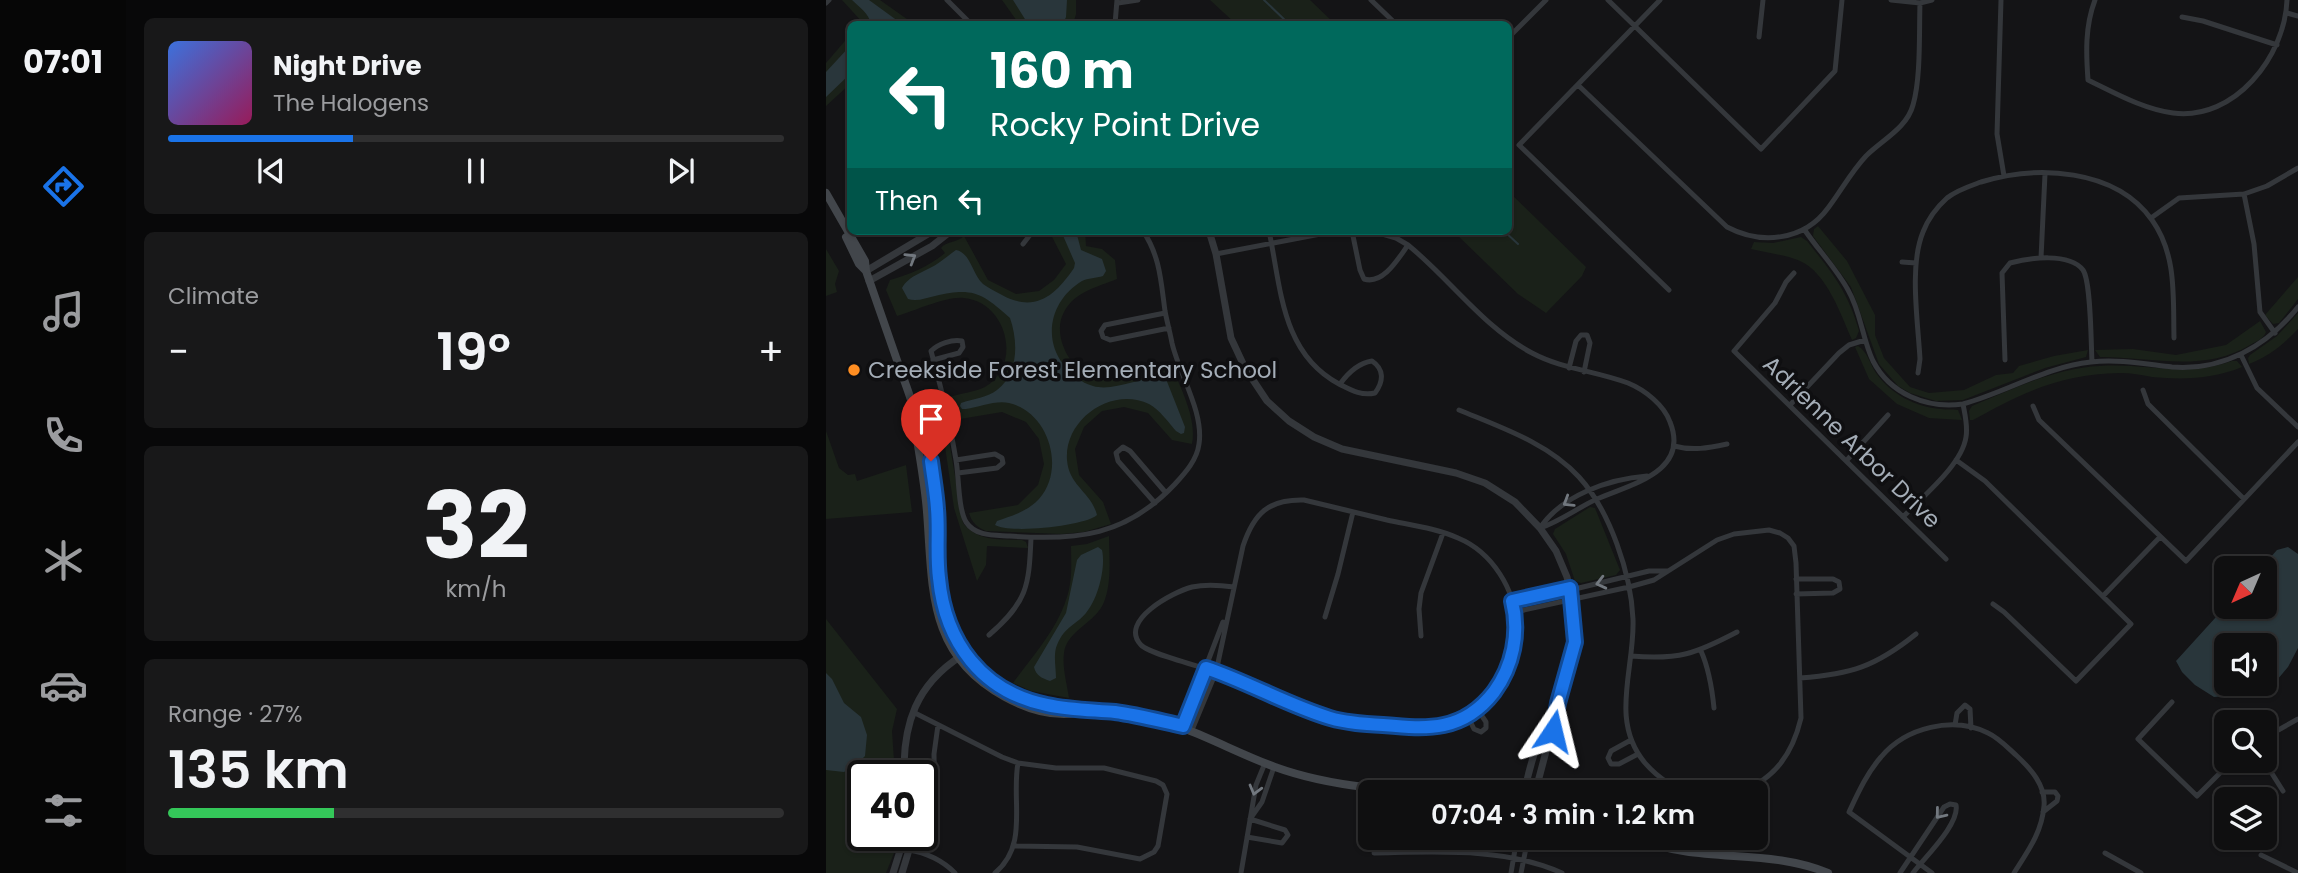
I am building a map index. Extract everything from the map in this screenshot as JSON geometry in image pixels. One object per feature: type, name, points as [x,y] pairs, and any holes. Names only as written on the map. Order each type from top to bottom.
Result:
[{"type":"main road","points":[[826,193],[847,231]]},
{"type":"main road","points":[[826,205],[859,264],[866,271]]},
{"type":"main road","points":[[849,235],[864,261],[917,421],[915,429],[922,462],[935,604],[939,622],[961,656],[981,674],[1024,699],[1085,712],[1145,716],[1183,726],[1275,767],[1317,779],[1358,786]]},
{"type":"main road","points":[[1684,850],[1767,857],[1800,863],[1829,873]]},
{"type":"street","points":[[947,0],[968,21]]},
{"type":"street","points":[[1115,21],[1117,1],[1138,0]]},
{"type":"street","points":[[1371,0],[1393,21]]},
{"type":"street","points":[[1512,34],[1546,0]]},
{"type":"street","points":[[1608,0],[1761,149],[1835,71],[1842,0]]},
{"type":"street","points":[[1660,0],[1520,145],[1669,290]]},
{"type":"street","points":[[1759,37],[1763,0]]},
{"type":"street","points":[[1891,0],[1920,3],[1932,0]]},
{"type":"street","points":[[2001,0],[1997,134],[2004,176]]},
{"type":"street","points":[[2095,0],[2090,13],[2087,44],[2088,80],[2157,111],[2177,114],[2208,110],[2240,93],[2255,77],[2277,45],[2287,13],[2287,0]]},
{"type":"street","points":[[1578,85],[1727,227],[1745,235],[1766,238],[1786,236],[1804,229],[1827,210],[1857,166],[1899,127],[1909,114],[1914,104],[1919,61],[1920,3]]},
{"type":"street","points":[[2287,13],[2298,16]]},
{"type":"street","points":[[2182,17],[2203,21],[2277,45]]},
{"type":"street","points":[[2151,218],[2179,198],[2244,194],[2267,186],[2298,168]]},
{"type":"street","points":[[2041,258],[2045,174]]},
{"type":"street","points":[[1917,373],[1920,359],[1916,263],[1924,229],[1935,211],[1949,196],[1967,187],[2004,176],[2045,174],[2082,177],[2115,187],[2141,207],[2151,218],[2167,248],[2172,268],[2174,338]]},
{"type":"street","points":[[2244,194],[2254,244],[2260,312],[2275,333]]},
{"type":"street","points":[[1804,229],[1849,290],[1872,360],[1881,374],[1902,393],[1932,404],[1963,404],[2045,373],[2092,362],[2136,362],[2175,367],[2228,360],[2241,355],[2275,333],[2298,307]]},
{"type":"street","points":[[866,271],[926,235]]},
{"type":"street","points":[[869,281],[932,246],[946,235]]},
{"type":"street","points":[[1023,244],[1030,235]]},
{"type":"street","points":[[933,360],[959,353],[963,348],[962,341],[956,340],[936,346],[931,351],[933,360],[944,402],[956,460],[963,513],[974,530],[985,535],[1079,537],[1102,531],[1140,514],[1167,493],[1186,471],[1195,457],[1200,428],[1180,371],[1165,313],[1158,261],[1146,235]]},
{"type":"street","points":[[1210,235],[1231,338],[1245,368],[1266,401],[1289,421],[1314,437],[1342,449],[1455,473],[1485,483],[1516,502],[1541,528],[1556,551],[1570,588],[1575,642],[1539,780]]},
{"type":"street","points":[[1270,235],[1284,312],[1301,350],[1317,369],[1340,384],[1355,392],[1366,395],[1375,393],[1382,374],[1379,366],[1372,361],[1363,362],[1345,376],[1340,384]]},
{"type":"street","points":[[1216,254],[1314,235]]},
{"type":"street","points":[[1353,235],[1360,270],[1364,279],[1372,281],[1379,279],[1408,245]]},
{"type":"street","points":[[1386,235],[1408,245],[1503,334],[1531,353],[1569,368],[1628,383],[1649,397],[1667,414],[1673,430],[1674,446],[1668,461],[1650,476],[1596,499],[1557,522],[1541,528]]},
{"type":"street","points":[[2005,360],[2002,273],[2010,263],[2041,258],[2067,260],[2082,268],[2086,275],[2092,362]]},
{"type":"street","points":[[1902,262],[1916,263]]},
{"type":"street","name":"Adrienne Arbor Drive","points":[[1794,273],[1775,303],[1734,351],[1946,559]]},
{"type":"street","points":[[1165,313],[1105,325],[1101,331],[1104,337],[1110,340],[1169,328]]},
{"type":"street","points":[[1569,368],[1576,341],[1581,335],[1587,335],[1590,343],[1584,372]]},
{"type":"street","points":[[1790,405],[1839,353],[1849,345],[1865,340]]},
{"type":"street","points":[[2241,355],[2257,388],[2298,426]]},
{"type":"street","points":[[2143,390],[2148,404],[2244,499]]},
{"type":"street","points":[[914,410],[944,402]]},
{"type":"street","points":[[1903,517],[1956,460],[1966,441],[1963,404]]},
{"type":"street","points":[[2033,406],[2039,420],[2186,561],[2298,442]]},
{"type":"street","points":[[1459,410],[1511,431],[1555,456],[1569,467],[1596,499],[1629,587],[1633,618],[1624,706],[1626,723],[1638,754],[1664,780]]},
{"type":"street","points":[[917,421],[946,413]]},
{"type":"street","points":[[1847,460],[1888,415]]},
{"type":"street","points":[[1674,446],[1703,450],[1727,444]]},
{"type":"street","points":[[1155,503],[1118,461],[1116,453],[1123,447],[1130,451],[1167,493]]},
{"type":"street","points":[[956,460],[995,454],[1002,458],[1003,463],[998,468],[958,473]]},
{"type":"street","points":[[1956,460],[1985,481],[2130,624],[2076,681],[1993,604]]},
{"type":"street","points":[[1541,528],[1549,516],[1570,500],[1630,477],[1650,476]]},
{"type":"street","points":[[1192,730],[1216,672],[1248,530],[1270,505],[1286,499],[1304,500],[1460,538],[1488,559],[1499,573],[1515,612],[1515,643],[1500,683],[1478,710],[1468,717],[1449,724],[1417,728],[1351,723],[1308,710],[1235,678],[1216,672],[1206,668],[1155,653],[1142,647],[1137,638],[1141,618],[1174,593],[1205,585],[1234,587]]},
{"type":"street","points":[[1325,617],[1353,512]]},
{"type":"street","points":[[1515,612],[1654,580],[1717,540],[1734,534],[1769,530],[1788,538],[1794,547],[1801,718],[1796,740],[1785,759],[1762,780]]},
{"type":"street","points":[[1421,636],[1421,593],[1443,533]]},
{"type":"street","points":[[2103,596],[2160,537]]},
{"type":"street","points":[[989,635],[1017,608],[1025,592],[1029,576],[1031,538]]},
{"type":"street","points":[[1512,601],[1648,571],[1668,572]]},
{"type":"street","points":[[1796,579],[1833,579],[1839,582],[1840,589],[1833,593],[1796,594]]},
{"type":"street","points":[[1183,726],[1230,606]]},
{"type":"street","points":[[1631,656],[1662,658],[1701,651],[1737,632]]},
{"type":"street","points":[[1800,678],[1848,673],[1886,655],[1916,634]]},
{"type":"street","points":[[1701,651],[1712,686],[1714,708]]},
{"type":"street","points":[[905,760],[907,733],[917,699],[928,685],[961,656]]},
{"type":"street","points":[[2172,702],[2138,739],[2197,796],[2220,773]]},
{"type":"street","points":[[1527,780],[1543,727],[1558,703]]},
{"type":"street","points":[[1955,725],[1956,713],[1965,705],[1970,709],[1971,728]]},
{"type":"street","points":[[1468,717],[1475,729],[1481,732],[1486,729],[1486,722],[1478,710]]},
{"type":"street","points":[[913,712],[1017,763],[1056,768],[1104,768],[1156,780],[1163,785],[1167,794],[1158,846],[1154,852],[1140,859],[1077,847],[1014,846]]},
{"type":"street","points":[[2277,731],[2298,719]]},
{"type":"street","points":[[1932,873],[1849,812],[1861,786],[1882,756],[1918,731],[1946,724],[1987,732],[2032,770],[2044,803],[2040,830],[2014,873]]},
{"type":"street","points":[[925,853],[935,819],[934,754],[938,725]]},
{"type":"street","points":[[1631,740],[1611,751],[1608,758],[1611,764],[1619,764],[1638,754]]},
{"type":"street","points":[[995,873],[1014,846],[1017,763]]},
{"type":"street","points":[[1241,873],[1255,785],[1265,763]]},
{"type":"street","points":[[1250,819],[1262,802],[1275,767]]},
{"type":"street","points":[[2272,773],[2283,791]]},
{"type":"street","points":[[2042,792],[2055,792],[2058,796],[2057,801],[2043,811]]},
{"type":"street","points":[[1900,873],[1944,807],[1950,804],[1956,806],[1956,816],[1913,873]]},
{"type":"street","points":[[1247,836],[1282,843],[1288,835],[1285,830],[1250,819]]},
{"type":"street","points":[[1511,873],[1515,850]]},
{"type":"street","points":[[1521,873],[1526,850]]},
{"type":"street","points":[[893,873],[904,851]]},
{"type":"street","points":[[902,873],[905,851]]},
{"type":"street","points":[[915,851],[925,853],[955,873]]},
{"type":"street","points":[[1374,853],[1457,852],[1514,859],[1562,873]]},
{"type":"street","points":[[2105,853],[2141,873]]},
{"type":"street","points":[[2261,855],[2298,873]]},
{"type":"shaded area","points":[[842,0],[880,0],[910,21],[861,21]]},
{"type":"shaded area","points":[[852,0],[869,0],[898,21],[870,21],[867,14]]},
{"type":"shaded area","points":[[1002,0],[1076,0],[1074,21],[1017,21]]},
{"type":"shaded area","points":[[1013,0],[1067,0],[1064,21],[1026,21]]},
{"type":"shaded area","points":[[1210,0],[1310,0],[1332,21],[1233,21]]},
{"type":"shaded area","points":[[847,38],[847,87],[826,106],[826,63]]},
{"type":"shaded area","points":[[847,49],[847,77],[826,97],[826,72]]},
{"type":"shaded area","points":[[1512,195],[1586,267],[1582,276],[1546,313],[1518,294],[1457,235],[1512,235]]},
{"type":"shaded area","points":[[1818,226],[1847,261],[1875,315],[1875,335],[1884,358],[1910,387],[1929,393],[1964,390],[1996,375],[2013,373],[2019,366],[2054,356],[2088,350],[2086,357],[2045,368],[1963,400],[1936,401],[1910,393],[1898,386],[1879,364],[1851,287],[1813,236],[1814,229]]},
{"type":"shaded area","points":[[1051,235],[1085,235],[1086,246],[1102,249],[1115,260],[1117,279],[1081,294],[1064,312],[1060,333],[1074,365],[1093,378],[1104,380],[1172,366],[1190,414],[1192,444],[1172,440],[1148,413],[1124,407],[1102,411],[1084,427],[1075,449],[1079,475],[1103,502],[1111,524],[1084,532],[1062,534],[986,531],[975,524],[969,513],[1018,505],[1038,485],[1044,464],[1039,439],[1026,422],[1002,412],[954,420],[948,397],[985,387],[997,377],[1004,364],[1005,336],[1000,322],[991,310],[979,302],[964,298],[940,301],[897,316],[886,290],[890,280],[912,273],[932,262],[945,253],[941,248],[943,246],[964,236],[988,280],[1016,294],[1039,291],[1054,280],[1066,264]]},
{"type":"shaded area","points":[[1063,235],[1077,235],[1081,250],[1102,259],[1106,271],[1103,276],[1084,280],[1072,289],[1057,308],[1053,319],[1053,342],[1063,364],[1080,380],[1102,387],[1151,378],[1166,379],[1185,427],[1184,433],[1176,431],[1149,404],[1120,399],[1106,403],[1082,420],[1073,431],[1068,445],[1069,469],[1097,515],[1063,525],[1031,529],[1003,528],[995,525],[997,521],[1030,507],[1047,487],[1052,458],[1049,443],[1043,429],[1023,408],[1004,402],[966,409],[960,406],[961,403],[997,390],[1009,375],[1015,356],[1010,318],[976,294],[948,293],[911,300],[902,288],[913,277],[956,250],[965,255],[979,280],[989,288],[1014,300],[1034,302],[1052,294],[1074,268],[1075,263]]},
{"type":"shaded area","points":[[1801,237],[1824,262],[1844,294],[1859,331],[1856,338],[1852,340],[1832,296],[1810,267],[1795,259],[1751,249],[1754,242],[1773,243]]},
{"type":"shaded area","points":[[826,249],[839,271],[835,284],[837,292],[826,296]]},
{"type":"shaded area","points":[[2298,277],[2298,299],[2279,323],[2273,324],[2265,315]]},
{"type":"shaded area","points":[[2298,313],[2298,329],[2275,350],[2249,364],[2250,355],[2277,336]]},
{"type":"shaded area","points":[[2260,321],[2266,332],[2261,338],[2232,354],[2214,359],[2177,362],[2100,357],[2095,350],[2133,349],[2176,355],[2226,345]]},
{"type":"shaded area","points":[[1858,346],[1866,354],[1876,373],[1896,393],[1931,408],[1958,410],[1962,420],[1929,418],[1897,404],[1869,379],[1855,347]]},
{"type":"shaded area","points":[[2237,361],[2242,367],[2198,378],[2164,378],[2120,373],[2061,381],[2026,393],[1970,420],[1969,411],[1972,406],[2035,380],[2067,371],[2100,366],[2198,369]]},
{"type":"shaded area","points":[[943,418],[946,423],[963,523],[975,534],[1022,540],[1028,548],[987,546],[986,565],[977,581],[954,508],[942,426],[929,427],[929,421]]},
{"type":"shaded area","points":[[826,431],[839,468],[848,475],[855,474],[857,481],[906,465],[912,512],[826,519]]},
{"type":"shaded area","points":[[1590,507],[1595,508],[1620,570],[1616,575],[1581,583],[1575,581],[1566,554],[1553,534],[1555,529]]},
{"type":"shaded area","points":[[1109,536],[1109,578],[1104,602],[1095,616],[1070,638],[1064,653],[1069,698],[1031,691],[1013,683],[1048,636],[1062,611],[1070,584],[1071,546],[1087,544]]},
{"type":"shaded area","points":[[1098,547],[1102,550],[1103,565],[1097,592],[1086,613],[1067,630],[1057,645],[1056,678],[1050,681],[1042,678],[1034,667],[1066,613],[1077,560],[1081,555]]},
{"type":"shaded area","points":[[2288,547],[2298,554],[2298,648],[2277,680],[2277,633],[2214,633],[2214,696],[2228,696],[2214,697],[2195,685],[2182,672],[2176,661],[2214,619],[2277,620],[2277,556],[2272,556],[2277,550]]},
{"type":"shaded area","points":[[826,619],[897,709],[892,731],[894,760],[847,760],[847,851],[894,851],[886,873],[826,873]]},
{"type":"shaded area","points":[[826,673],[844,703],[861,717],[867,735],[865,756],[861,760],[847,760],[847,770],[844,772],[826,770]]},
{"type":"waterway","points":[[1264,0],[1286,21]]},
{"type":"waterway","points":[[1508,235],[1518,244]]},
{"type":"place","name":"Creekside Forest Elementary School","points":[[854,370]]},
{"type":"route","points":[[931,461],[937,508],[938,576],[948,619],[964,654],[981,674],[1024,699],[1085,712],[1145,716],[1183,726],[1206,668],[1331,718],[1351,723],[1435,727],[1468,717],[1478,710],[1500,683],[1515,643],[1515,612],[1512,601],[1570,588],[1575,642],[1553,731]]}]
